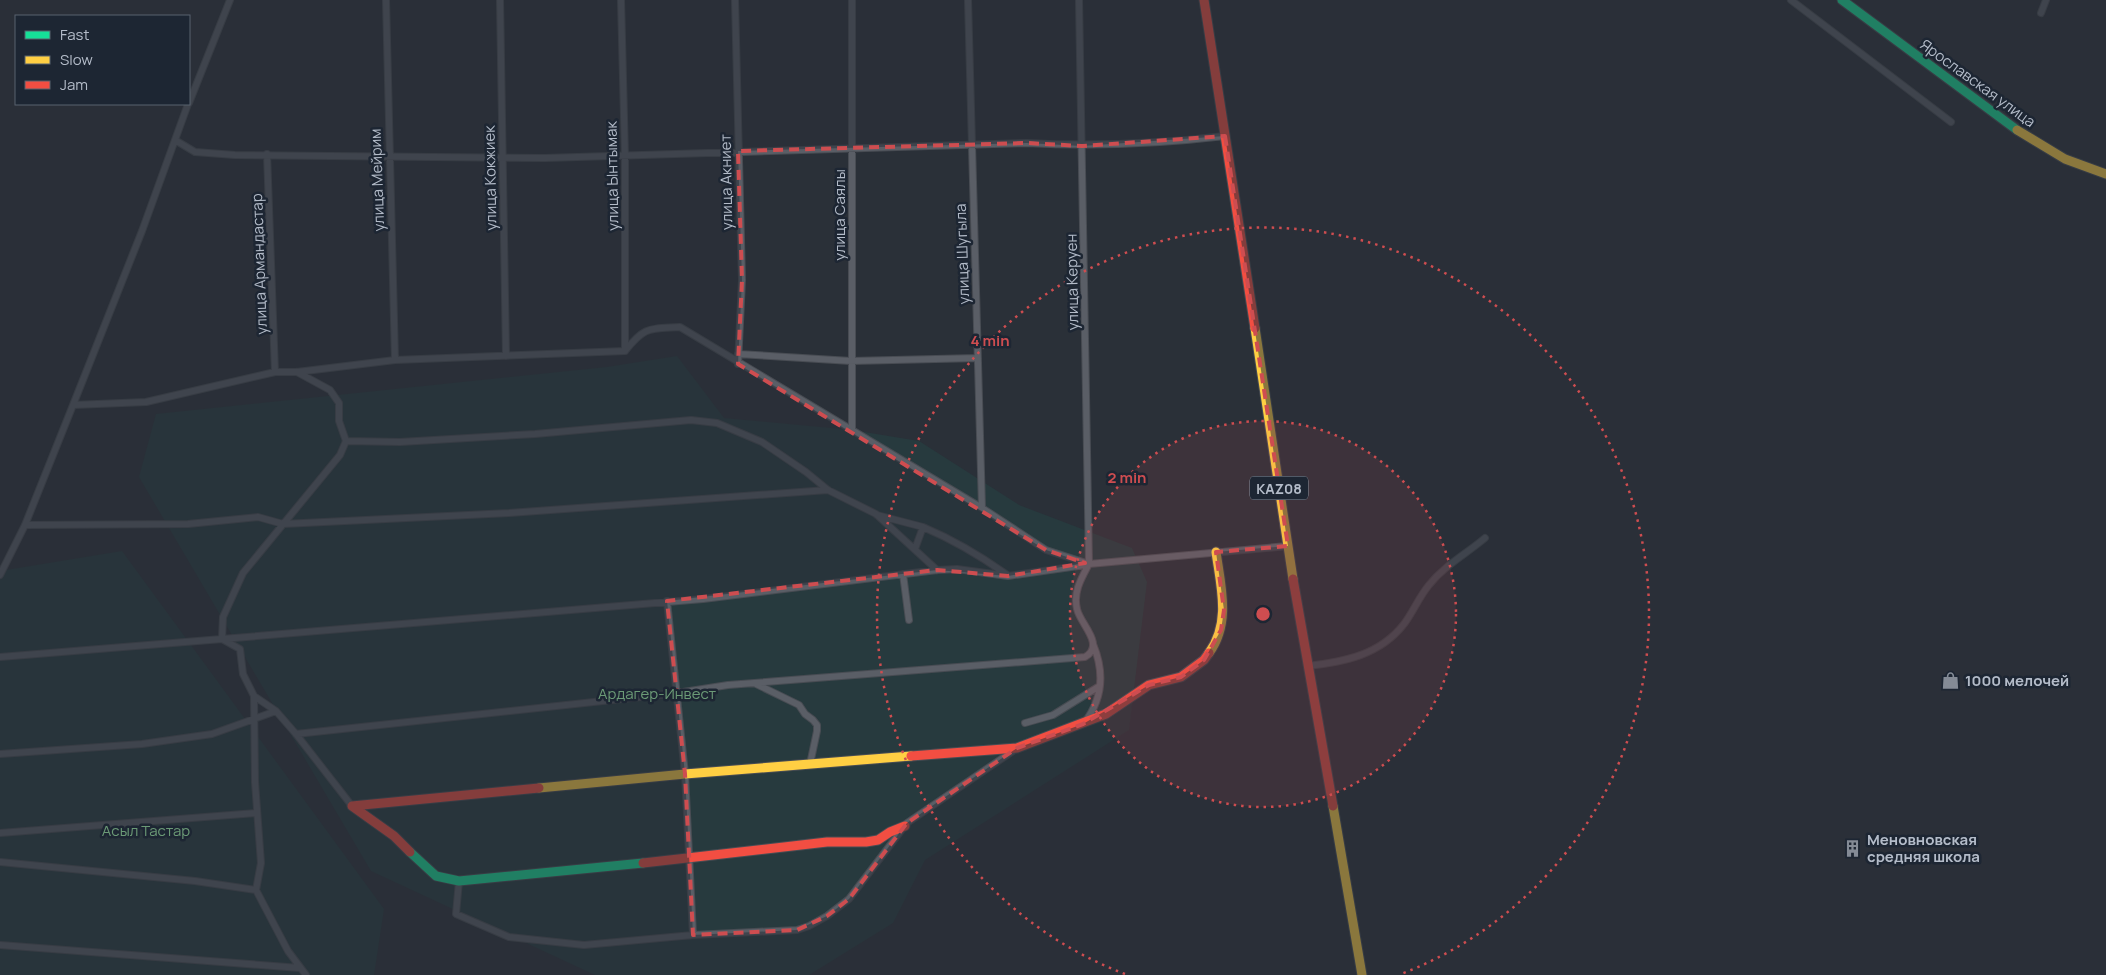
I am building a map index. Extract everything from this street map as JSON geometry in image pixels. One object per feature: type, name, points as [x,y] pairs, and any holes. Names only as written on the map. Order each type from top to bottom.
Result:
[{"type":"main road","name":"KAZ08","points":[[1204,0],[1307,666],[1362,975]]},
{"type":"main road","name":"Ярославская улица","points":[[1844,1],[2030,139],[2065,159],[2106,174]]},
{"type":"main road","points":[[352,806],[685,774],[1017,748],[1106,714],[1149,685],[1181,677],[1204,660],[1215,645],[1221,630],[1224,610],[1216,552]]},
{"type":"main road","points":[[352,806],[394,836],[436,876],[459,881],[827,842],[866,842],[878,840],[890,832],[905,826]]},
{"type":"street","points":[[190,98],[230,0]]},
{"type":"street","name":"улица Мейрим","points":[[386,0],[395,360]]},
{"type":"street","name":"улица Кокжиек","points":[[500,0],[506,356]]},
{"type":"street","name":"улица Ынтымак","points":[[621,0],[626,156],[625,351]]},
{"type":"street","name":"улица Акниет","points":[[735,0],[742,280],[738,364]]},
{"type":"street","name":"улица Саялы","points":[[852,0],[852,430]]},
{"type":"street","name":"улица Шугыла","points":[[968,0],[982,508]]},
{"type":"street","name":"улица Керуен","points":[[1079,0],[1089,564]]},
{"type":"street","points":[[1791,0],[1951,122]]},
{"type":"street","points":[[2041,13],[2046,0]]},
{"type":"street","points":[[0,575],[25,525],[74,405],[142,232],[187,105]]},
{"type":"street","points":[[175,140],[195,152],[267,155],[502,156],[546,158],[972,144],[1027,143],[1082,146],[1157,144],[1226,136]]},
{"type":"street","name":"улица Армандастар","points":[[267,155],[275,372]]},
{"type":"street","points":[[74,405],[146,402],[275,372],[297,372],[395,360],[625,351],[636,337],[648,329],[680,328],[982,508],[1046,550],[1089,564]]},
{"type":"street","points":[[738,354],[851,360],[978,358]]},
{"type":"street","points":[[222,639],[223,618],[243,573],[340,455],[346,441],[339,421],[339,403],[330,390],[297,372]]},
{"type":"street","points":[[346,441],[400,442],[526,435],[691,420],[717,423],[762,442],[806,472],[828,490],[876,514],[923,527],[948,538],[972,551],[1008,576]]},
{"type":"street","points":[[25,525],[188,524],[258,517],[283,524],[509,513],[828,490]]},
{"type":"street","points":[[876,514],[936,570]]},
{"type":"street","points":[[915,549],[923,527]]},
{"type":"street","points":[[1307,666],[1346,661],[1372,650],[1404,624],[1428,585],[1444,569],[1485,538]]},
{"type":"street","points":[[0,657],[723,596],[936,570],[957,569],[1008,576],[1089,564],[1288,546]]},
{"type":"street","points":[[1083,724],[1096,704],[1102,672],[1093,643],[1077,608],[1078,585],[1089,564]]},
{"type":"street","points":[[903,574],[910,620]]},
{"type":"street","points":[[667,600],[685,774],[693,935]]},
{"type":"street","points":[[222,639],[240,649],[243,674],[254,696],[254,782],[261,863],[256,890],[288,951],[306,975]]},
{"type":"street","points":[[296,734],[677,693],[728,685],[1085,656],[1090,654],[1093,643]]},
{"type":"street","points":[[754,683],[799,704],[805,714],[816,724],[817,731],[810,764]]},
{"type":"street","points":[[1025,723],[1053,715],[1098,687]]},
{"type":"street","points":[[254,696],[276,712],[296,734],[352,806]]},
{"type":"street","points":[[0,754],[142,744],[212,734],[276,712]]},
{"type":"street","points":[[459,881],[456,914],[509,937],[584,945],[693,935],[797,930],[828,916],[849,899],[905,826],[1017,748]]},
{"type":"street","points":[[0,833],[257,813]]},
{"type":"street","points":[[0,862],[195,881],[256,890]]},
{"type":"street","points":[[0,945],[300,968]]},
{"type":"highlighted area","points":[[1225,136],[1288,546],[1216,552],[1224,610],[1221,630],[1204,660],[1181,677],[1149,685],[1083,724],[1017,748],[907,823],[849,899],[827,916],[797,930],[693,935],[685,774],[667,601],[937,570],[1008,576],[1085,563],[1046,550],[738,364],[742,280],[738,151],[1027,143],[1082,146]]},
{"type":"green space","name":"Ардагер-Инвест","points":[[677,356],[724,418],[852,430],[919,441],[1019,505],[1132,548],[1147,582],[1129,730],[925,860],[893,923],[809,975],[595,975],[371,871],[139,477],[156,414],[607,367]]},
{"type":"green space","name":"Асыл Тастар","points":[[122,551],[384,909],[374,975],[0,975],[0,571]]},
{"type":"traffic: fast","points":[[1842,0],[2017,130]]},
{"type":"traffic: fast","points":[[410,852],[436,876],[459,881],[643,863]]},
{"type":"traffic: slow","points":[[2017,130],[2065,159],[2106,174]]},
{"type":"traffic: slow","points":[[1255,328],[1293,579]]},
{"type":"traffic: slow","points":[[1209,653],[1220,629],[1223,604],[1216,552]]},
{"type":"traffic: slow","points":[[539,788],[911,756]]},
{"type":"traffic: slow","points":[[1333,806],[1362,975]]},
{"type":"traffic: jam","points":[[1204,0],[1255,328]]},
{"type":"traffic: jam","points":[[1293,579],[1333,806]]},
{"type":"traffic: jam","points":[[911,756],[1017,748],[1106,714],[1149,685],[1181,677],[1204,660],[1209,653]]},
{"type":"traffic: jam","points":[[410,852],[394,836],[352,806],[539,788]]},
{"type":"traffic: jam","points":[[643,863],[827,842],[866,842],[878,840],[890,832],[905,826]]},
{"type":"place","name":"1000 мелочей","points":[[1951,680]]},
{"type":"place","name":"Меновновская средняя школа","points":[[1853,848]]}]
